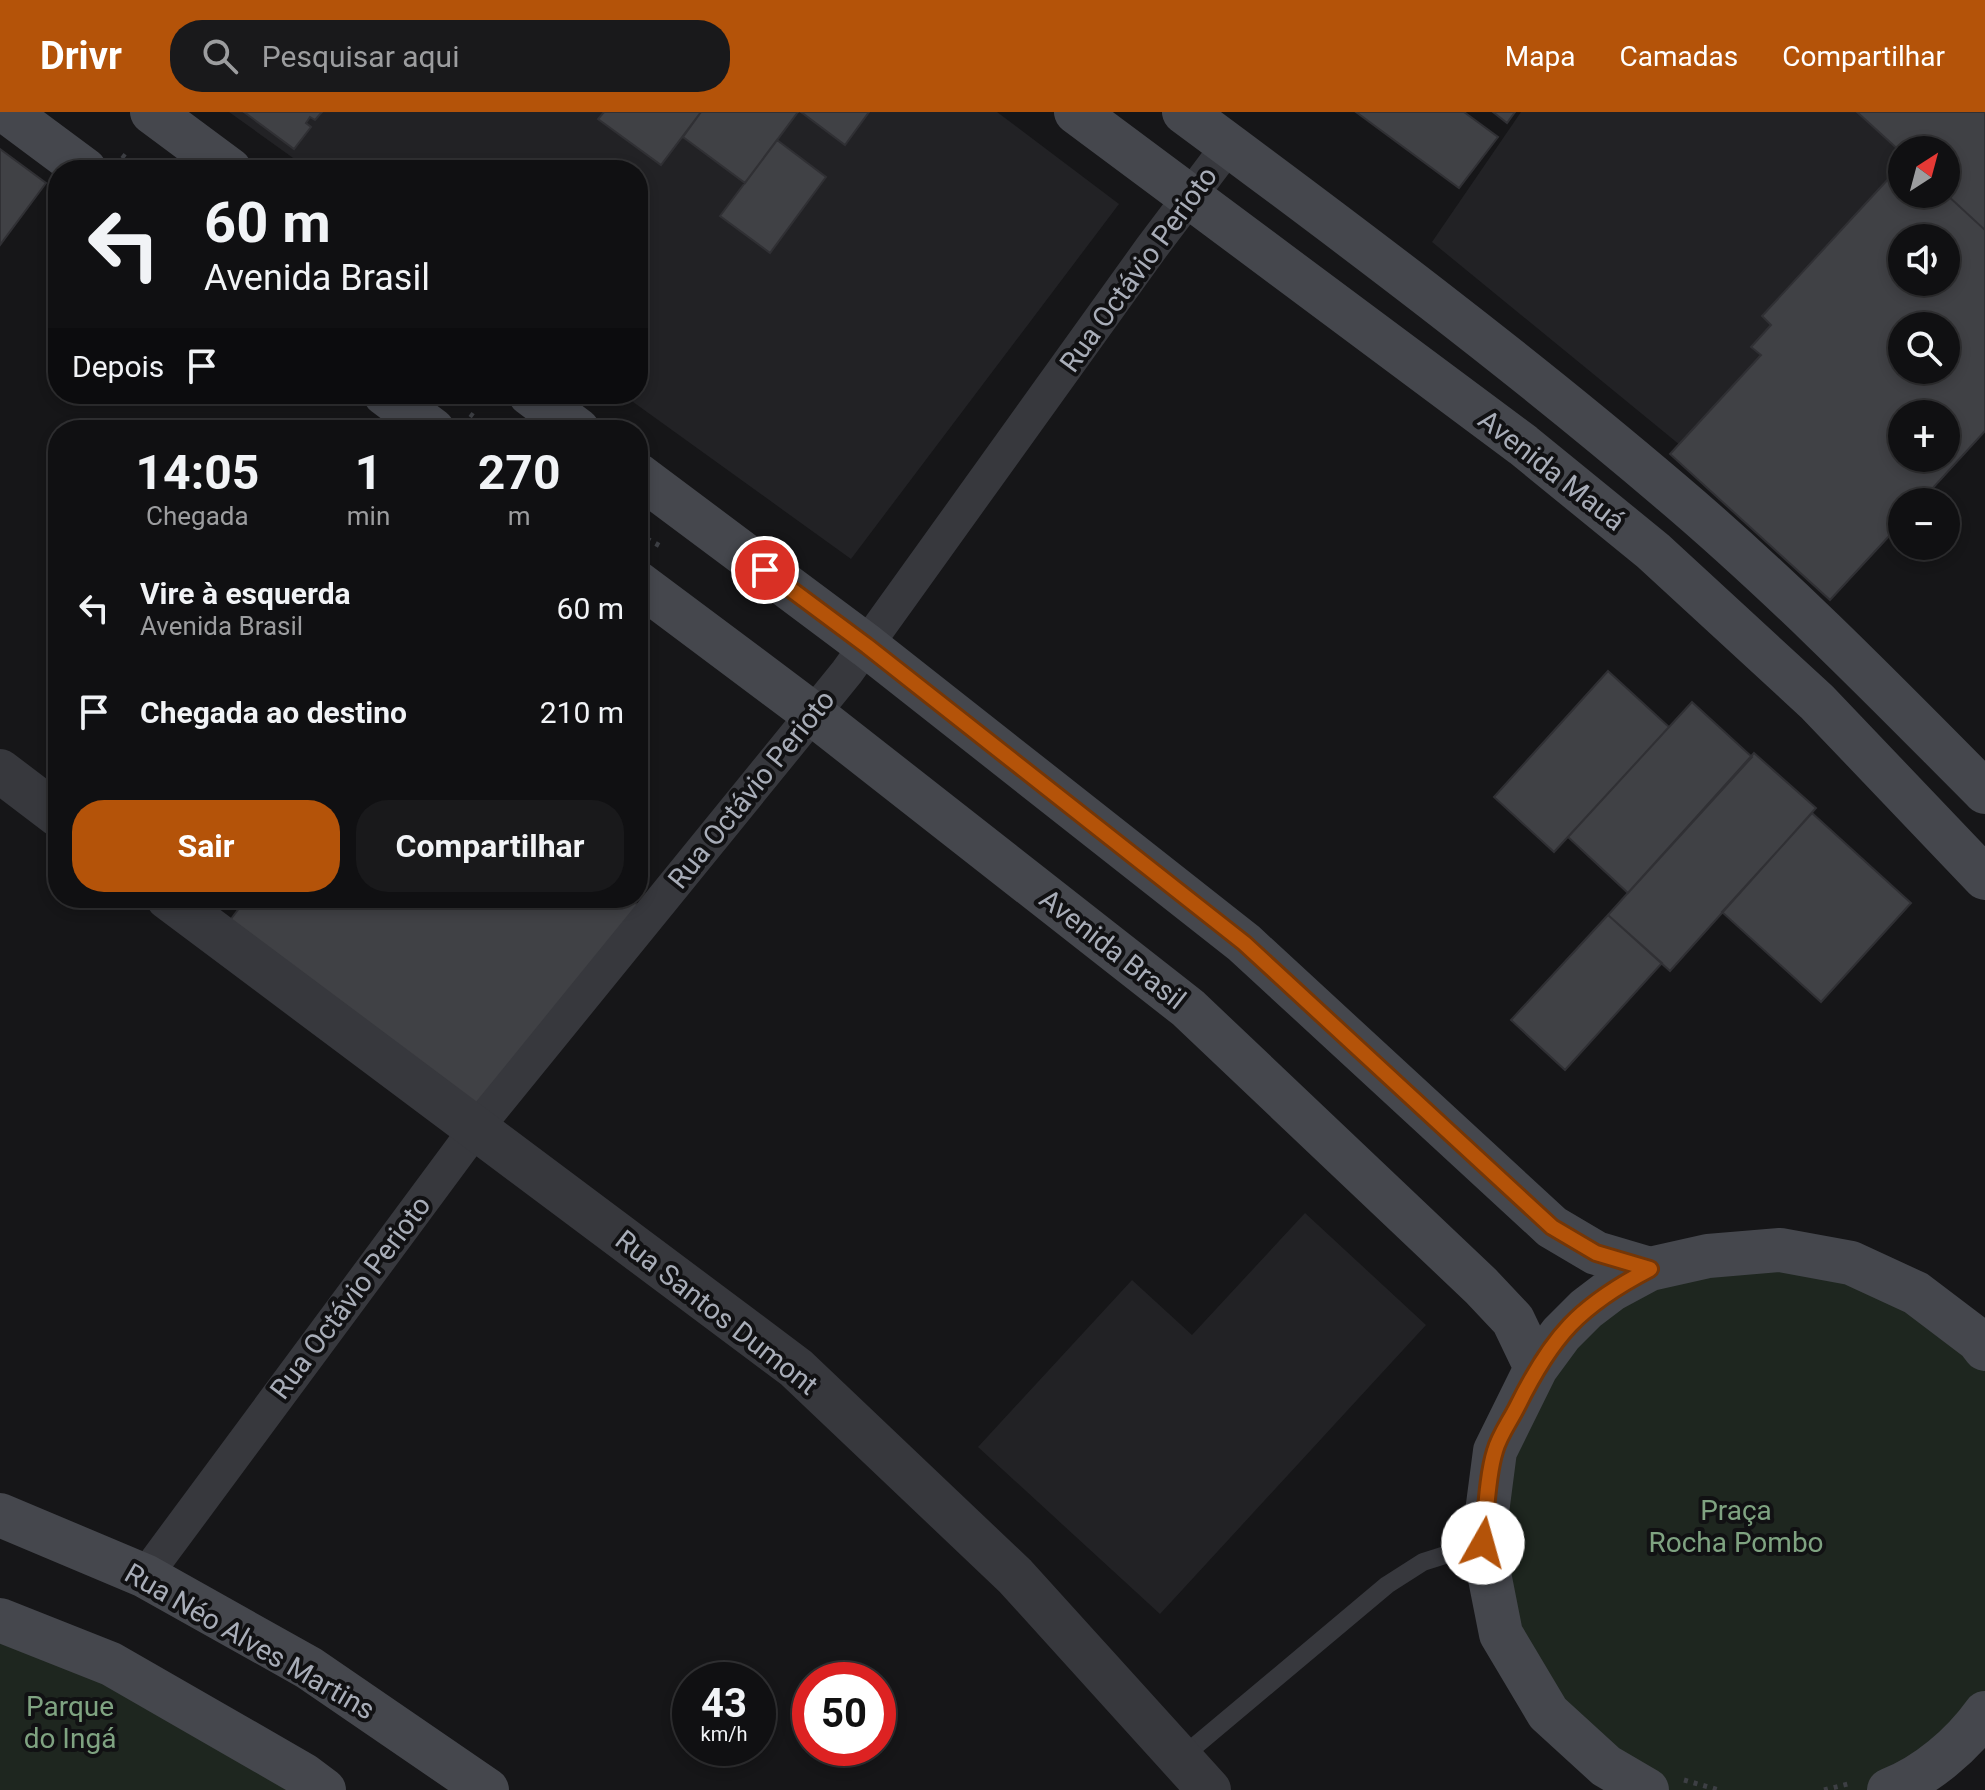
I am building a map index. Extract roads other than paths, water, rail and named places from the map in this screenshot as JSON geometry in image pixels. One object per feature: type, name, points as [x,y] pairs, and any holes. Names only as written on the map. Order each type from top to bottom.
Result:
[{"type":"main road","points":[[7,112],[72,160]]},
{"type":"main road","points":[[152,112],[217,160]]},
{"type":"main road","name":"Avenida Mauá","points":[[1076,112],[1539,458],[1653,551],[1817,702],[1985,878]]},
{"type":"main road","name":"Avenida Mauá","points":[[1184,112],[1325,215],[1673,493],[1841,647],[1985,792]]},
{"type":"main road","points":[[398,404],[420,420]]},
{"type":"main road","points":[[543,404],[565,420]]},
{"type":"main road","points":[[1539,458],[1574,411]]},
{"type":"main road","points":[[648,482],[867,646],[1244,943],[1552,1227],[1596,1253],[1650,1269]]},
{"type":"main road","name":"Avenida Brasil","points":[[648,590],[813,714],[1188,1008],[1481,1286],[1513,1320],[1536,1368]]},
{"type":"main road","points":[[1664,1785],[1600,1778],[1548,1713],[1501,1634],[1483,1543],[1495,1451],[1536,1368],[1561,1334],[1586,1309],[1611,1290],[1650,1269],[1708,1256],[1780,1250],[1851,1263],[1916,1293],[1983,1341]]},
{"type":"main road","name":"Rua Néo Alves Martins","points":[[0,1515],[145,1576],[309,1668],[487,1790]]},
{"type":"main road","points":[[0,1620],[111,1664],[304,1775],[324,1790]]},
{"type":"main road","points":[[1895,1789],[1981,1730]]},
{"type":"street","name":"Rua Octávio Perioto","points":[[145,1576],[475,1130],[867,646],[1229,145]]},
{"type":"street","points":[[0,771],[48,807]]},
{"type":"street","name":"Rua Santos Dumont","points":[[181,908],[796,1368],[1015,1576],[1209,1790]]},
{"type":"lane","points":[[1182,1757],[1387,1585],[1423,1562],[1483,1543]]},
{"type":"park label","name":"Praça Rocha Pombo","points":[[1736,1526]]},
{"type":"park label","name":"Parque do Ingá","points":[[70,1722]]}]
